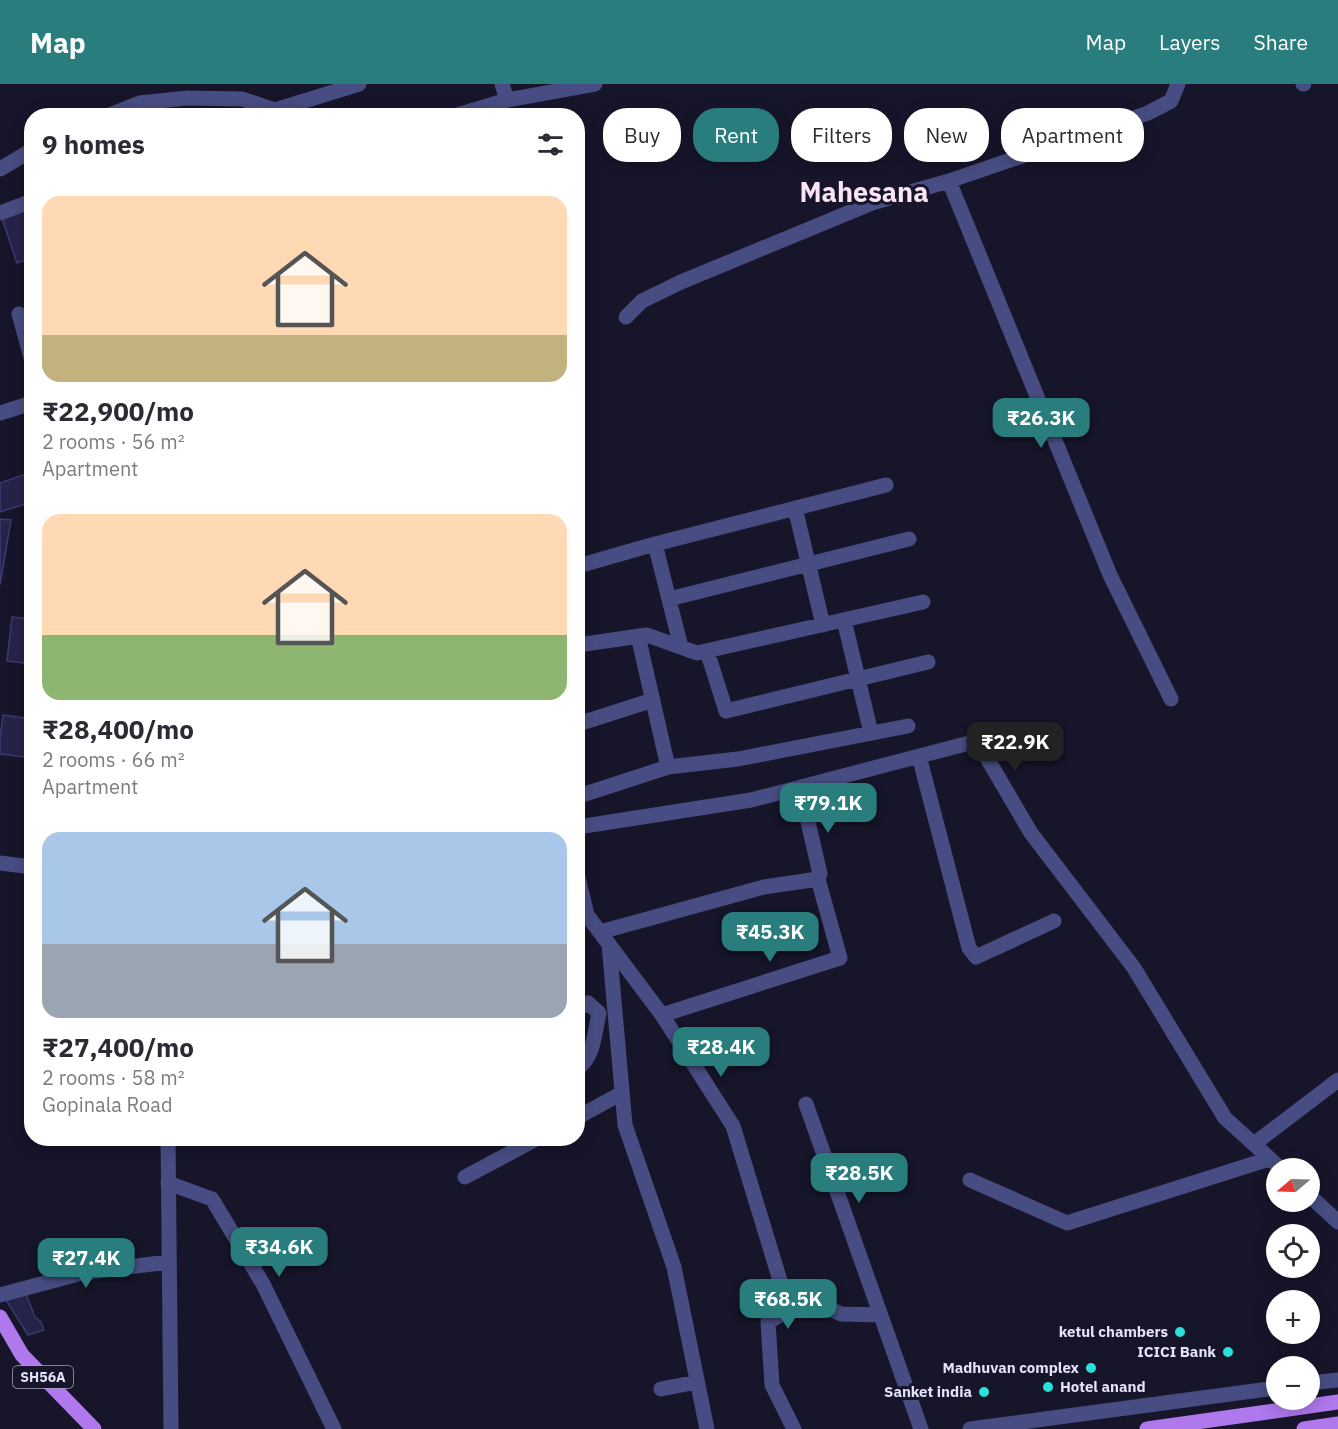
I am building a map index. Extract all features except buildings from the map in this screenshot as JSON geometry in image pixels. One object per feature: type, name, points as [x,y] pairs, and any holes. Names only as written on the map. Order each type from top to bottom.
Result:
[{"type":"main road","name":"SH56A","points":[[0,1317],[22,1355],[94,1429]]},
{"type":"main road","points":[[1147,1429],[1338,1402]]},
{"type":"main road","points":[[1304,1429],[1338,1424]]},
{"type":"street","points":[[290,108],[359,84]]},
{"type":"street","points":[[502,84],[507,100]]},
{"type":"street","points":[[480,108],[507,100],[595,84]]},
{"type":"street","points":[[626,317],[642,301],[681,282],[872,203],[949,181],[1148,113],[1171,101],[1178,84]]},
{"type":"street","points":[[127,108],[140,103],[187,98],[242,99],[264,108]]},
{"type":"street","points":[[0,169],[24,155]]},
{"type":"street","points":[[949,181],[1110,575],[1172,699]]},
{"type":"street","points":[[0,213],[24,204]]},
{"type":"street","points":[[20,314],[24,330]]},
{"type":"street","points":[[0,413],[24,406]]},
{"type":"street","points":[[585,564],[886,485]]},
{"type":"street","points":[[795,508],[823,625]]},
{"type":"street","points":[[669,599],[909,539]]},
{"type":"street","points":[[655,544],[681,647]]},
{"type":"street","points":[[585,644],[647,635],[697,653],[923,602]]},
{"type":"street","points":[[844,620],[871,733]]},
{"type":"street","points":[[638,636],[668,767]]},
{"type":"street","points":[[707,651],[726,711],[928,662]]},
{"type":"street","points":[[585,722],[653,700]]},
{"type":"street","points":[[585,794],[668,767],[738,759],[908,726]]},
{"type":"street","points":[[585,826],[751,800],[977,741],[1031,833],[1134,968],[1225,1118],[1269,1158]]},
{"type":"street","points":[[919,756],[969,948],[976,957],[1054,921]]},
{"type":"street","points":[[662,1016],[840,958],[818,879],[820,874],[800,787]]},
{"type":"street","points":[[0,863],[24,866]]},
{"type":"street","points":[[604,938],[764,887],[818,879]]},
{"type":"street","points":[[585,907],[587,915],[662,1016],[733,1126],[789,1310]]},
{"type":"street","points":[[604,938],[625,1125],[674,1267],[707,1429]]},
{"type":"street","points":[[585,1005],[588,1003],[599,1013],[592,1045],[585,1061]]},
{"type":"street","points":[[1254,1144],[1338,1080]]},
{"type":"street","points":[[585,1113],[622,1093]]},
{"type":"street","points":[[806,1104],[921,1429]]},
{"type":"street","points":[[168,1146],[171,1429]]},
{"type":"street","points":[[465,1177],[522,1146]]},
{"type":"street","points":[[970,1180],[1067,1223],[1266,1167]]},
{"type":"street","points":[[168,1183],[212,1199],[263,1284],[334,1429]]},
{"type":"street","points":[[1320,1205],[1338,1222]]},
{"type":"street","points":[[0,1295],[82,1273],[168,1262]]},
{"type":"street","points":[[794,1429],[772,1385],[768,1322],[809,1299],[841,1314],[881,1315]]},
{"type":"street","points":[[1320,1382],[1338,1380]]},
{"type":"street","points":[[661,1389],[697,1382]]},
{"type":"street","points":[[970,1429],[1266,1389]]},
{"type":"place","name":"ketul chambers","points":[[1180,1332]]},
{"type":"place","name":"ICICI Bank","points":[[1228,1352]]},
{"type":"place","name":"Madhuvan complex","points":[[1091,1368]]},
{"type":"place","name":"Hotel anand","points":[[1048,1387]]},
{"type":"place","name":"Sanket india","points":[[984,1392]]},
{"type":"district","name":"Mahesana","points":[[864,193]]}]
